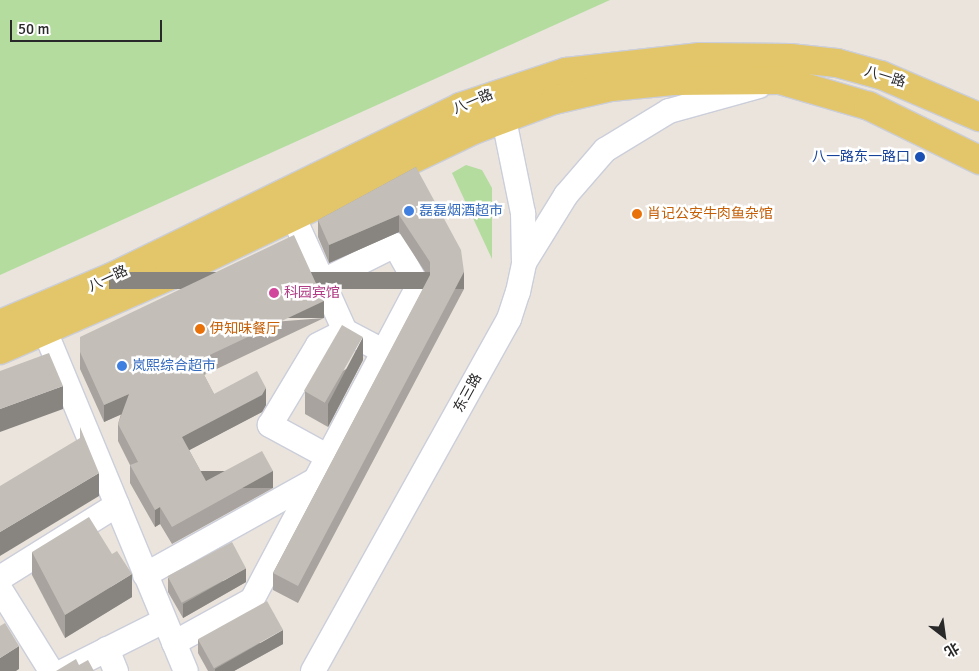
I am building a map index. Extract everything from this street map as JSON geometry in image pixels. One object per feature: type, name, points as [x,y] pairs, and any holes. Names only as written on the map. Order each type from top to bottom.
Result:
[{"type":"main road","name":"八一路","points":[[0,324],[114,276],[497,91],[566,72],[636,62],[790,58],[837,63],[881,75],[979,117]]},
{"type":"main road","name":"八一路","points":[[0,350],[45,331],[505,117],[611,87],[673,81],[780,80],[869,106],[979,160]]},
{"type":"street","points":[[524,264],[582,173],[625,136],[669,111],[780,80]]},
{"type":"street","name":"东三路","points":[[313,671],[509,319],[524,264],[523,212],[505,117],[497,91]]},
{"type":"street","points":[[293,216],[345,331],[383,351]]},
{"type":"street","points":[[174,643],[252,600],[325,455],[418,286],[395,245],[322,281]]},
{"type":"street","points":[[45,331],[186,671]]},
{"type":"street","points":[[325,455],[270,425],[318,346],[345,331]]},
{"type":"street","points":[[146,575],[312,482]]},
{"type":"street","points":[[0,578],[117,505]]},
{"type":"street","points":[[0,589],[51,671]]},
{"type":"street","points":[[64,671],[164,621]]},
{"type":"street","points":[[107,649],[116,671]]},
{"type":"green space","points":[[0,0],[610,0],[0,275]]},
{"type":"green space","points":[[466,165],[482,170],[492,188],[492,259],[452,173]]},
{"type":"building","points":[[416,167],[461,250],[464,272],[298,586],[273,573],[430,275],[430,262],[399,215],[329,245],[318,220]]},
{"type":"building","points":[[294,235],[324,301],[197,361],[214,394],[257,371],[266,388],[262,395],[182,437],[206,481],[262,451],[273,471],[172,527],[160,507],[155,510],[130,465],[138,462],[118,424],[129,394],[104,405],[80,352],[80,337]]},
{"type":"building","points":[[342,325],[363,337],[325,403],[304,391]]},
{"type":"building","points":[[49,353],[63,386],[0,409],[0,371]]},
{"type":"building","points":[[80,427],[99,473],[0,532],[0,486],[80,438]]},
{"type":"building","points":[[89,517],[112,554],[117,551],[132,574],[65,615],[32,552]]},
{"type":"building","points":[[232,542],[246,568],[182,603],[168,576]]},
{"type":"building","points":[[267,601],[283,630],[214,668],[198,639]]},
{"type":"building","points":[[5,623],[19,646],[0,658],[0,626]]},
{"type":"building","points":[[76,659],[79,665],[88,660],[94,671],[56,671]]},
{"type":"place","name":"八一路东一路口","points":[[920,157]]},
{"type":"place","name":"磊磊烟酒超市","points":[[409,211]]},
{"type":"place","name":"肖记公安牛肉鱼杂馆","points":[[637,214]]},
{"type":"place","name":"科园宾馆","points":[[274,293]]},
{"type":"place","name":"伊知味餐厅","points":[[200,329]]},
{"type":"place","name":"岚熙综合超市","points":[[122,366]]}]
